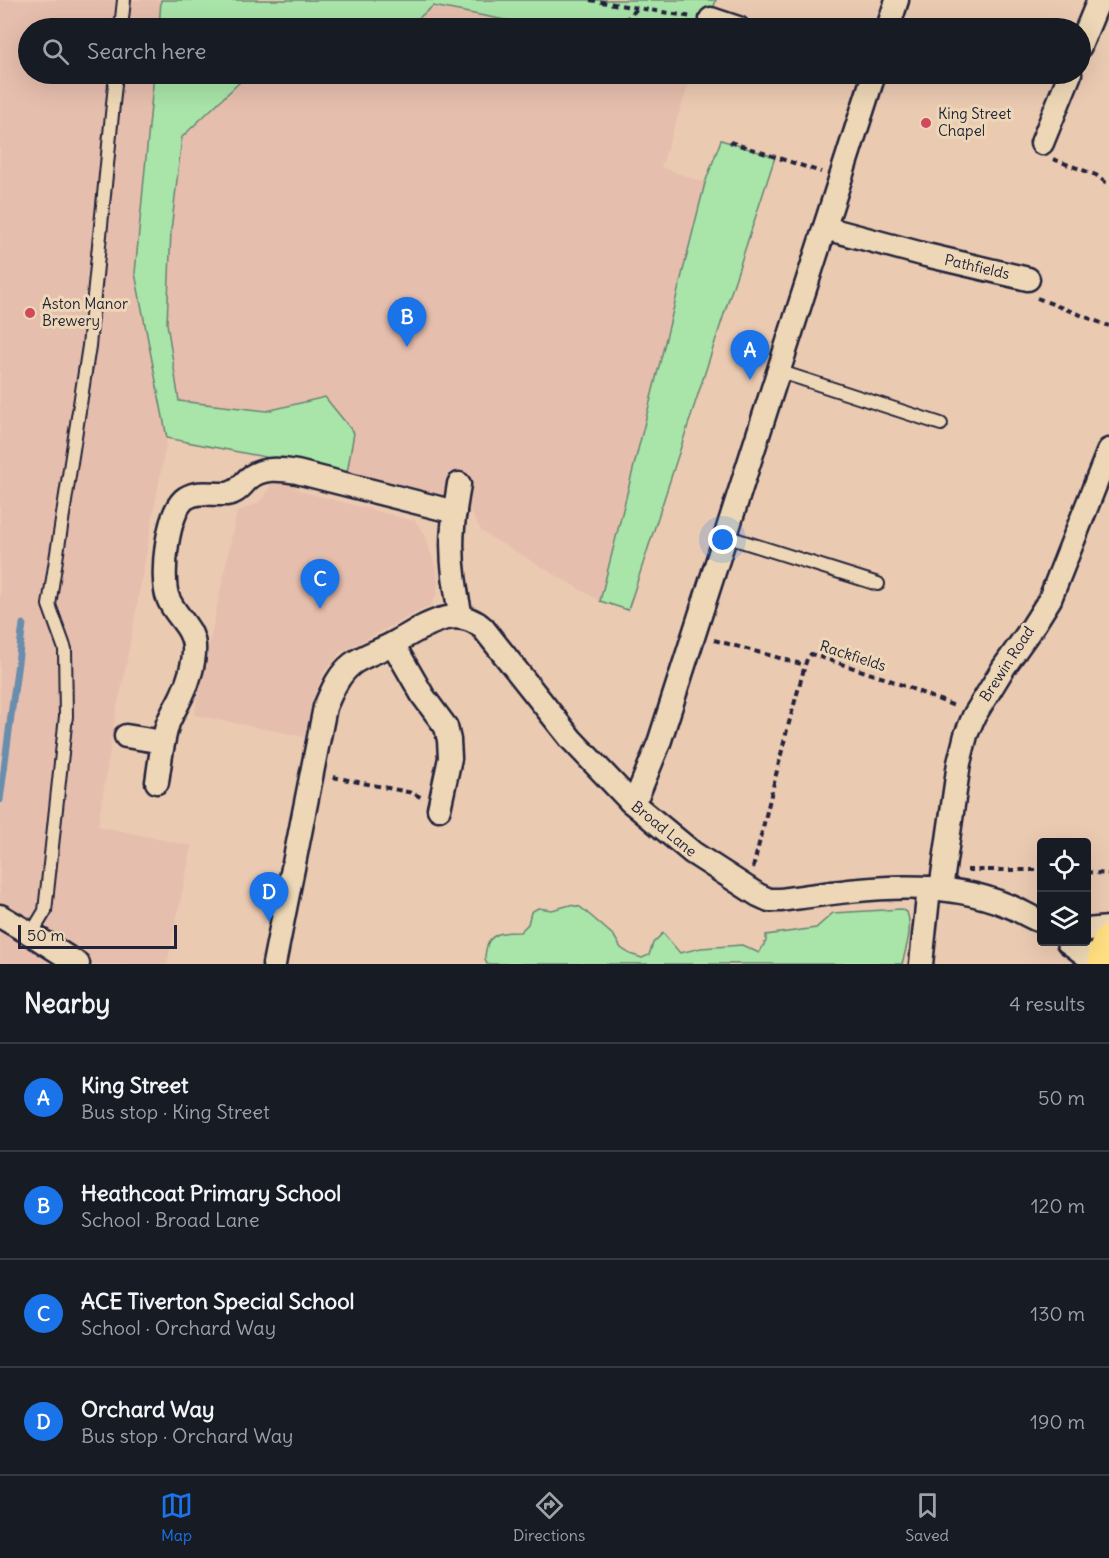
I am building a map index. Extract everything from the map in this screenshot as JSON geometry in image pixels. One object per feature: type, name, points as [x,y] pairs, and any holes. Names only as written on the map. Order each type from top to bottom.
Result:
[{"type":"main road","points":[[1105,964],[1105,952],[1109,942]]},
{"type":"street","points":[[891,18],[897,0]]},
{"type":"street","points":[[1091,19],[1099,0]]},
{"type":"street","points":[[630,801],[639,792],[650,766],[870,84]]},
{"type":"street","points":[[1042,143],[1066,84]]},
{"type":"street","name":"Pathfields","points":[[825,228],[1028,279]]},
{"type":"street","name":"Brewin Road","points":[[921,964],[937,882],[947,847],[959,763],[966,735],[974,716],[1004,667],[1050,598],[1109,450]]},
{"type":"street","points":[[157,782],[168,722],[184,692],[194,644],[190,631],[168,599],[164,573],[173,516],[185,498],[197,494],[227,494],[238,490],[249,478],[261,472],[278,469],[297,471],[455,512]]},
{"type":"street","points":[[274,964],[325,707],[335,682],[352,663],[393,644],[428,624],[446,618],[461,617],[452,545],[459,484]]},
{"type":"street","name":"Broad Lane","points":[[461,617],[474,621],[483,628],[571,739],[630,801],[693,853],[758,895],[769,900],[780,900],[937,882],[1007,906],[1037,921]]},
{"type":"street","points":[[393,644],[423,696],[446,727],[450,758],[439,809]]},
{"type":"street","points":[[126,736],[163,742]]},
{"type":"street","points":[[0,916],[76,963]]},
{"type":"street","points":[[1091,930],[1109,928]]},
{"type":"street","points":[[1073,946],[1098,964]]},
{"type":"lane","points":[[122,18],[124,0]]},
{"type":"lane","points":[[31,934],[45,911],[66,716],[65,649],[49,605],[89,346],[115,84]]},
{"type":"lane","points":[[778,371],[941,424]]},
{"type":"lane","points":[[725,536],[878,584]]},
{"type":"path","points":[[590,0],[699,18]]},
{"type":"path","points":[[628,18],[639,8]]},
{"type":"path","points":[[730,142],[841,178]]},
{"type":"path","points":[[1042,143],[1044,155],[1096,176],[1109,185]]},
{"type":"path","points":[[1028,279],[1024,292],[1109,326]]},
{"type":"path","name":"Rackfields","points":[[693,634],[805,665],[811,654],[958,707],[974,716]]},
{"type":"path","points":[[745,887],[752,872],[805,665]]},
{"type":"path","points":[[312,773],[413,793],[439,809]]},
{"type":"path","points":[[937,882],[1037,870]]},
{"type":"path","points":[[1091,872],[1109,874]]},
{"type":"shaded area","points":[[0,0],[451,0],[546,18],[18,18],[18,84],[689,84],[661,167],[705,183],[600,601],[482,532],[463,498],[167,438],[116,712],[98,826],[192,846],[167,964],[0,964]]},
{"type":"shaded area","points":[[290,482],[300,491],[414,519],[425,535],[437,571],[438,585],[431,605],[338,654],[326,669],[318,686],[305,737],[194,715],[237,512],[258,503],[265,496],[271,483]]},
{"type":"green space","points":[[161,0],[716,0],[710,18],[495,18],[433,6],[419,18],[160,18]]},
{"type":"green space","points":[[153,84],[238,84],[182,137],[171,231],[167,323],[179,401],[267,411],[325,397],[354,433],[347,473],[167,438],[135,273]]},
{"type":"green space","points":[[721,140],[775,157],[628,610],[600,601],[705,183]]},
{"type":"green space","points":[[570,905],[580,907],[591,916],[614,936],[621,948],[642,958],[649,955],[653,943],[663,933],[680,953],[701,948],[742,945],[759,953],[766,941],[766,935],[816,928],[833,913],[901,909],[907,912],[909,931],[902,964],[487,964],[485,957],[487,944],[494,936],[520,932],[528,924],[531,912],[538,908],[552,910]]},
{"type":"waterway","points":[[0,800],[23,624]]},
{"type":"place","name":"King Street Chapel","points":[[926,123]]},
{"type":"place","name":"Aston Manor Brewery","points":[[30,313]]},
{"type":"place","name":"Heathcoat Primary School","points":[[407,347]]},
{"type":"place","name":"King Street","points":[[750,380]]},
{"type":"place","name":"ACE Tiverton Special School","points":[[320,609]]},
{"type":"place","name":"Orchard Way","points":[[269,922]]}]
